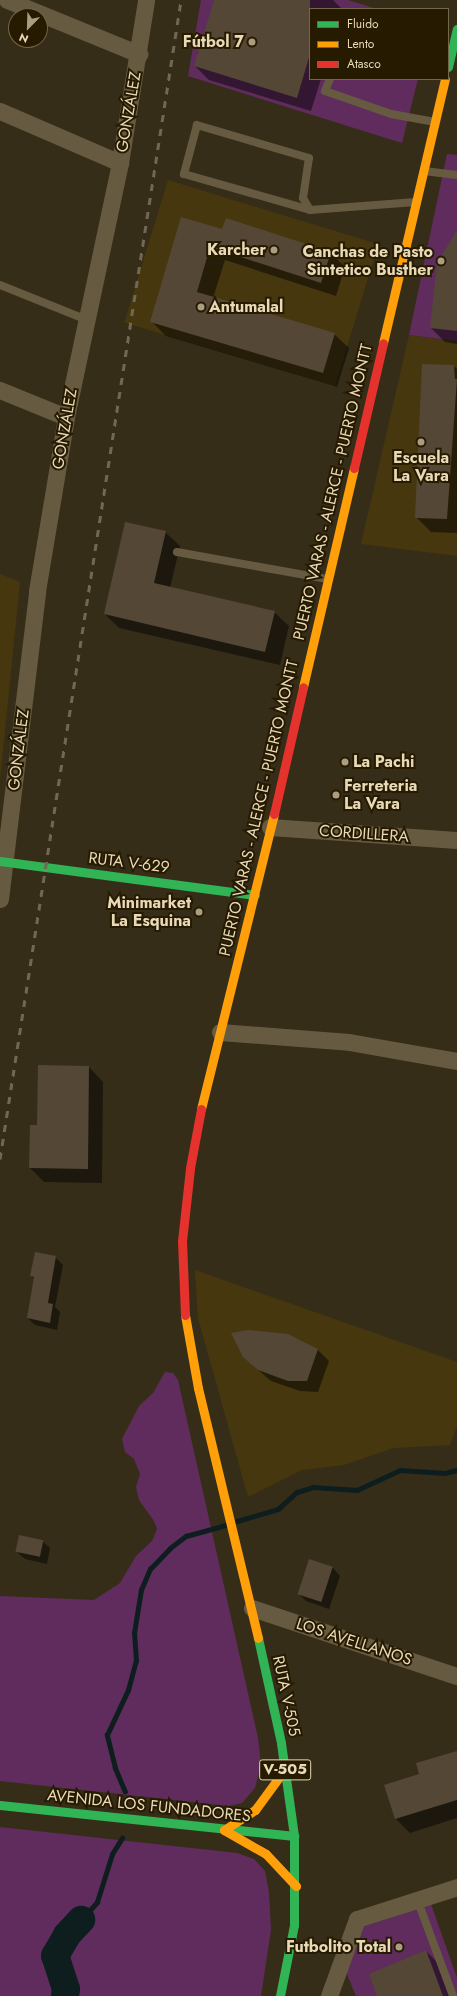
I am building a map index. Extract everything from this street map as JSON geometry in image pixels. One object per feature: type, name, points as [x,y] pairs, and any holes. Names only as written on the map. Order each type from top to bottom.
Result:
[{"type":"main road","points":[[449,63],[457,29]]},
{"type":"main road","name":"PUERTO VARAS - ALERCE - PUERTO MONTT","points":[[237,1547],[198,1388],[184,1316],[182,1241],[190,1168],[204,1095],[255,896],[445,80]]},
{"type":"main road","name":"RUTA V-629","points":[[3,861],[255,896]]},
{"type":"main road","name":"RUTA V-505","points":[[237,1547],[252,1608],[285,1769],[294,1836],[296,1886],[289,1962],[280,1996]]},
{"type":"main road","points":[[285,1769],[254,1810],[224,1830],[266,1854],[296,1886]]},
{"type":"main road","name":"AVENIDA LOS FUNDADORES","points":[[0,1805],[224,1830],[294,1836]]},
{"type":"street","points":[[7,0],[139,54]]},
{"type":"street","name":"GONZÁLEZ","points":[[0,899],[3,861],[37,591],[66,417],[120,163],[139,54],[146,0]]},
{"type":"street","points":[[0,111],[120,163]]},
{"type":"street","points":[[0,390],[66,417]]},
{"type":"street","name":"CORDILLERA","points":[[270,828],[457,840]]},
{"type":"street","points":[[220,1032],[349,1042],[457,1061]]},
{"type":"street","name":"LOS AVELLANOS","points":[[252,1608],[457,1676]]},
{"type":"street","points":[[328,1996],[357,1919],[457,1886]]},
{"type":"lane","points":[[330,80],[325,91],[391,114],[435,122]]},
{"type":"lane","points":[[310,210],[303,198],[309,158],[198,125],[184,174],[310,210],[416,202]]},
{"type":"lane","points":[[424,171],[457,175]]},
{"type":"lane","points":[[0,285],[87,320]]},
{"type":"lane","points":[[176,552],[328,580]]},
{"type":"lane","points":[[417,1899],[453,1996]]},
{"type":"shaded area","name":"Fútbol 7","points":[[201,0],[348,0],[374,8],[309,8],[309,80],[418,80],[402,143],[188,76]]},
{"type":"shaded area","name":"Canchas de Pasto Sintetico Busther","points":[[447,154],[457,155],[457,341],[409,335]]},
{"type":"shaded area","points":[[168,180],[378,244],[335,387],[124,322]]},
{"type":"shaded area","name":"Escuela La Vara","points":[[409,335],[457,341],[457,556],[361,544]]},
{"type":"shaded area","points":[[0,574],[20,582],[0,780]]},
{"type":"shaded area","points":[[195,1270],[457,1362],[457,1426],[450,1445],[393,1448],[344,1465],[302,1470],[248,1497],[198,1318]]},
{"type":"shaded area","points":[[165,1372],[173,1373],[178,1380],[258,1738],[261,1764],[255,1788],[242,1803],[229,1806],[0,1781],[0,1596],[94,1600],[120,1583],[136,1556],[152,1541],[157,1529],[154,1521],[139,1500],[136,1487],[140,1474],[134,1459],[125,1452],[122,1439],[139,1406],[153,1393]]},
{"type":"shaded area","points":[[0,1827],[237,1853],[254,1859],[265,1871],[269,1893],[271,1930],[261,1996],[0,1996]]},
{"type":"shaded area","name":"Futbolito Total","points":[[431,1904],[457,1978],[457,1996],[356,1996],[344,1967],[359,1928]]},
{"type":"building","points":[[214,0],[310,0],[309,57],[297,98],[194,66]]},
{"type":"building","name":"Antumalal","points":[[181,217],[222,229],[226,218],[331,252],[321,283],[210,247],[197,292],[335,333],[323,373],[150,322]]},
{"type":"building","points":[[457,230],[457,331],[430,328],[437,263]]},
{"type":"building","points":[[422,364],[454,365],[455,379],[457,379],[447,519],[415,518]]},
{"type":"building","points":[[125,522],[166,531],[154,583],[275,611],[265,652],[104,614]]},
{"type":"building","points":[[38,1065],[89,1066],[88,1169],[29,1168],[30,1125],[37,1125]]},
{"type":"building","points":[[35,1252],[56,1256],[48,1303],[53,1304],[50,1323],[27,1318],[34,1277],[30,1276]]},
{"type":"building","points":[[248,1330],[288,1334],[318,1349],[307,1381],[288,1381],[258,1370],[251,1364],[243,1357],[231,1333]]},
{"type":"building","points":[[19,1535],[43,1540],[40,1557],[15,1552]]},
{"type":"building","points":[[309,1559],[333,1567],[321,1602],[298,1594]]},
{"type":"building","points":[[457,1751],[457,1800],[395,1819],[384,1785],[419,1774],[416,1763]]},
{"type":"building","points":[[426,1950],[443,1996],[377,1996],[369,1974]]},
{"type":"waterway","points":[[237,1521],[278,1509],[297,1492],[313,1487],[357,1490],[400,1470],[445,1473],[457,1470]]},
{"type":"waterway","points":[[125,1792],[115,1768],[107,1735],[128,1690],[136,1661],[134,1633],[141,1590],[150,1569],[170,1548],[186,1536],[226,1525]]},
{"type":"waterway","points":[[81,1920],[97,1902],[112,1854],[122,1838]]},
{"type":"waterway","points":[[65,1996],[66,1989],[55,1956],[67,1935],[81,1920]]},
{"type":"railway","points":[[0,1159],[181,0]]},
{"type":"traffic: fast","points":[[449,63],[457,29]]},
{"type":"traffic: fast","points":[[0,861],[255,895]]},
{"type":"traffic: fast","points":[[258,1638],[281,1743],[294,1836],[294,1925],[280,1996]]},
{"type":"traffic: fast","points":[[0,1805],[294,1836]]},
{"type":"traffic: slow","points":[[383,343],[445,80]]},
{"type":"traffic: slow","points":[[303,687],[354,468]]},
{"type":"traffic: slow","points":[[201,1109],[274,814]]},
{"type":"traffic: slow","points":[[185,1315],[198,1388],[258,1638]]},
{"type":"traffic: slow","points":[[224,1830],[255,1810],[285,1769]]},
{"type":"traffic: slow","points":[[224,1830],[266,1854],[296,1886]]},
{"type":"traffic: jam","points":[[354,468],[383,343]]},
{"type":"traffic: jam","points":[[274,814],[303,687]]},
{"type":"traffic: jam","points":[[185,1315],[182,1241],[190,1168],[201,1109]]},
{"type":"place","name":"Fútbol 7","points":[[252,42]]},
{"type":"place","name":"Karcher","points":[[274,250]]},
{"type":"place","name":"Canchas de Pasto Sintetico Busther","points":[[441,261]]},
{"type":"place","name":"Antumalal","points":[[201,307]]},
{"type":"place","name":"Escuela La Vara","points":[[421,442]]},
{"type":"place","name":"La Pachi","points":[[345,762]]},
{"type":"place","name":"Ferreteria La Vara","points":[[336,795]]},
{"type":"place","name":"Minimarket La Esquina","points":[[199,912]]},
{"type":"place","name":"Futbolito Total","points":[[399,1947]]}]
